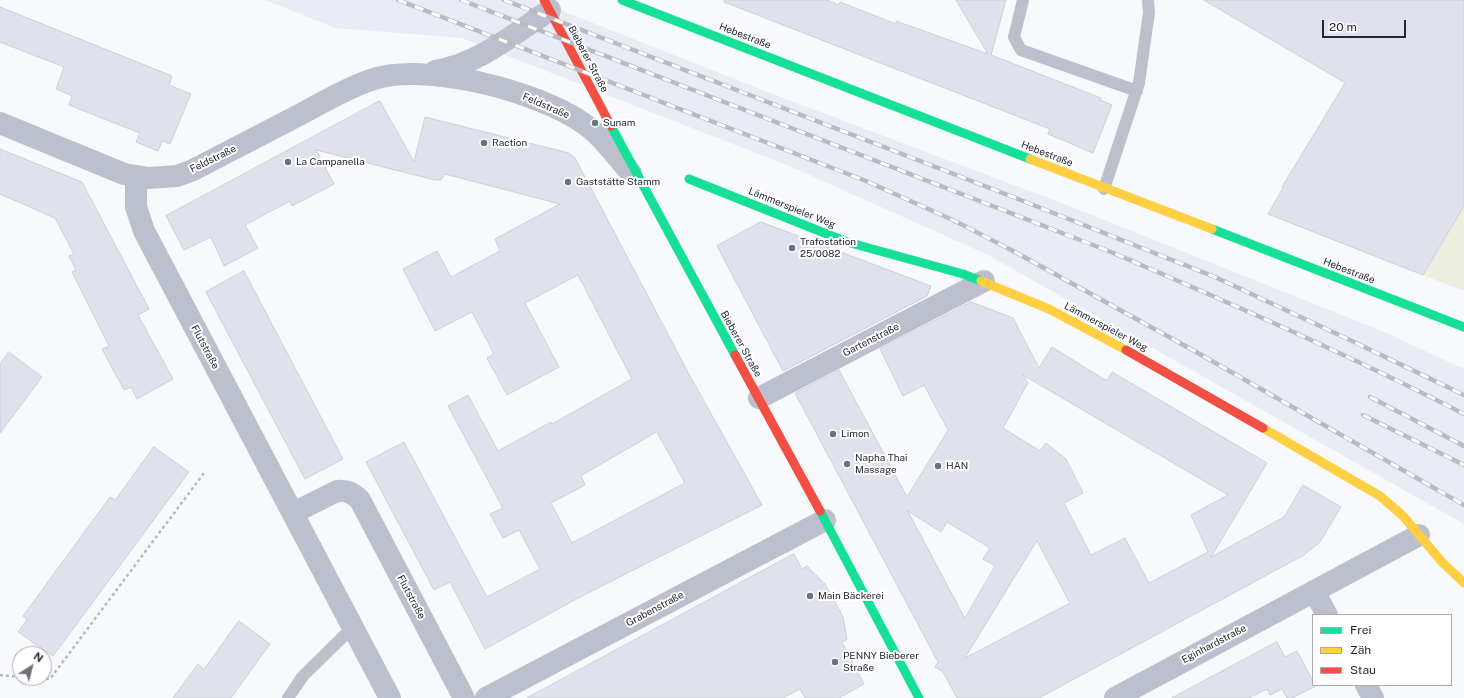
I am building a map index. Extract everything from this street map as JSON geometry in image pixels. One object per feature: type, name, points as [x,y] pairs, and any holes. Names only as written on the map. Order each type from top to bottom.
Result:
[{"type":"street","name":"Hebestraße","points":[[622,0],[1464,327]]},
{"type":"street","name":"Feldstraße","points":[[0,123],[110,169],[136,177],[177,176],[193,170],[341,93],[371,80],[390,75],[420,73],[450,68],[472,61],[547,5]]},
{"type":"street","name":"Bieberer Straße","points":[[547,5],[919,698]]},
{"type":"street","name":"Feldstraße","points":[[420,73],[475,81],[513,92],[556,108],[583,123],[607,145],[644,188]]},
{"type":"street","name":"Flutstraße","points":[[136,177],[136,207],[144,231],[390,698]]},
{"type":"street","name":"Lämmerspieler Weg","points":[[689,178],[847,242],[963,274],[984,281],[1049,309],[1134,354],[1380,496],[1402,515],[1464,583]]},
{"type":"street","name":"Gartenstraße","points":[[758,398],[984,281]]},
{"type":"street","name":"Flutstraße","points":[[293,513],[338,491],[345,490],[354,494],[360,500],[464,698]]},
{"type":"street","name":"Grabenstraße","points":[[486,698],[824,520]]},
{"type":"street","name":"Eginhardstraße","points":[[1115,698],[1419,535]]},
{"type":"street","points":[[1314,591],[1326,614]]},
{"type":"street","points":[[1367,686],[1373,698]]},
{"type":"lane","points":[[1022,0],[1014,37],[1021,50],[1137,91]]},
{"type":"lane","points":[[1104,188],[1137,91],[1148,12],[1148,0]]},
{"type":"lane","points":[[288,698],[303,676],[353,627]]},
{"type":"path","points":[[52,676],[204,473]]},
{"type":"path","points":[[0,675],[12,676]]},
{"type":"shaded area","points":[[265,0],[535,0],[762,90],[1072,207],[1382,331],[1464,369],[1464,524],[988,255],[794,168],[462,38],[335,28]]},
{"type":"green space","points":[[1464,207],[1464,291],[1423,275]]},
{"type":"building","points":[[725,0],[827,0],[839,5],[840,2],[896,24],[896,21],[988,54],[956,0],[1006,0],[991,55],[1101,98],[1100,100],[1112,105],[1093,153],[1048,134],[1050,129],[724,2]]},
{"type":"building","points":[[1204,0],[1464,0],[1464,206],[1423,275],[1268,214],[1283,188],[1282,187],[1345,83]]},
{"type":"building","points":[[0,7],[172,76],[169,85],[191,94],[170,144],[162,141],[158,151],[136,142],[140,133],[69,105],[72,96],[56,89],[64,67],[0,42]]},
{"type":"building","points":[[380,101],[414,162],[425,117],[569,153],[575,158],[690,376],[762,505],[582,596],[485,649],[450,582],[434,590],[366,462],[404,442],[487,597],[540,569],[519,530],[503,538],[490,514],[503,508],[448,406],[468,395],[498,451],[551,422],[552,424],[632,379],[578,275],[525,303],[559,367],[507,395],[487,358],[494,354],[472,312],[435,331],[403,269],[437,251],[451,277],[500,251],[495,239],[560,204],[445,174],[441,180],[435,180],[316,150],[334,184],[292,206],[290,201],[245,225],[258,248],[224,266],[211,237],[184,250],[166,216]],"holes":[[[657,432],[685,483],[572,543],[551,503],[585,485],[581,476]]]},
{"type":"building","points":[[0,149],[82,182],[149,309],[138,315],[173,379],[137,399],[131,387],[124,390],[102,349],[109,346],[72,272],[76,270],[69,256],[74,254],[55,218],[0,194]]},
{"type":"building","points":[[761,222],[931,286],[927,296],[783,371],[717,246]]},
{"type":"building","points":[[244,271],[343,459],[305,479],[206,292]]},
{"type":"building","points":[[971,302],[1013,318],[1039,368],[1052,347],[1107,381],[1112,372],[1267,463],[1211,557],[1284,517],[1303,485],[1341,507],[1320,542],[1304,555],[1039,698],[957,698],[943,672],[935,667],[938,662],[795,393],[839,370],[907,497],[948,430],[924,385],[903,396],[880,349]],"holes":[[[1023,375],[1228,495],[1191,515],[1208,552],[1149,583],[1125,538],[1091,555],[1064,503],[1083,493],[1066,459],[1046,443],[1040,451],[1003,428],[1028,383]],[[908,511],[941,532],[947,522],[990,548],[983,559],[995,566],[965,618]],[[1037,541],[1070,603],[965,658]]]},
{"type":"building","points":[[9,352],[42,377],[0,433],[0,364]]},
{"type":"building","points":[[154,447],[189,472],[53,656],[52,646],[38,646],[18,632],[27,620],[23,616],[110,497],[115,500]]},
{"type":"building","points":[[794,554],[802,569],[807,566],[825,584],[843,617],[847,639],[842,642],[864,684],[839,698],[805,698],[800,689],[783,698],[527,698]]},
{"type":"building","points":[[239,621],[270,644],[231,698],[173,698],[198,664],[204,669]]},
{"type":"building","points":[[1277,642],[1285,657],[1297,651],[1312,679],[1312,686],[1316,686],[1292,698],[1287,698],[1282,689],[1270,695],[1268,690],[1265,690],[1249,698],[1172,698]]},
{"type":"railway","points":[[398,0],[866,181],[955,221],[1015,252],[1198,353],[1464,505]]},
{"type":"railway","points":[[461,0],[1111,252],[1289,330],[1421,392],[1464,414]]},
{"type":"railway","points":[[504,0],[1013,197],[1215,277],[1464,395]]},
{"type":"railway","points":[[1370,397],[1464,446]]},
{"type":"railway","points":[[1363,415],[1464,465]]},
{"type":"traffic: fast","points":[[622,0],[1030,159]]},
{"type":"traffic: fast","points":[[611,126],[735,355]]},
{"type":"traffic: fast","points":[[689,179],[847,242],[963,274],[981,281]]},
{"type":"traffic: fast","points":[[1212,229],[1464,327]]},
{"type":"traffic: fast","points":[[820,511],[919,698]]},
{"type":"traffic: slow","points":[[1030,159],[1212,229]]},
{"type":"traffic: slow","points":[[981,281],[1049,309],[1126,350]]},
{"type":"traffic: slow","points":[[1263,428],[1380,496],[1403,516],[1442,562],[1464,583]]},
{"type":"traffic: jam","points":[[544,0],[611,126]]},
{"type":"traffic: jam","points":[[1126,350],[1263,428]]},
{"type":"traffic: jam","points":[[735,355],[820,511]]},
{"type":"place","name":"Sunam","points":[[595,123]]},
{"type":"place","name":"Raction","points":[[484,143]]},
{"type":"place","name":"La Campanella","points":[[288,162]]},
{"type":"place","name":"Gaststätte Stamm","points":[[568,182]]},
{"type":"place","name":"Trafostation 25/0082","points":[[792,248]]},
{"type":"place","name":"Limon","points":[[833,434]]},
{"type":"place","name":"Napha Thai Massage","points":[[847,464]]},
{"type":"place","name":"HAN","points":[[938,466]]},
{"type":"place","name":"Main Bäckerei","points":[[810,596]]},
{"type":"place","name":"PENNY Bieberer Straße","points":[[835,662]]}]
